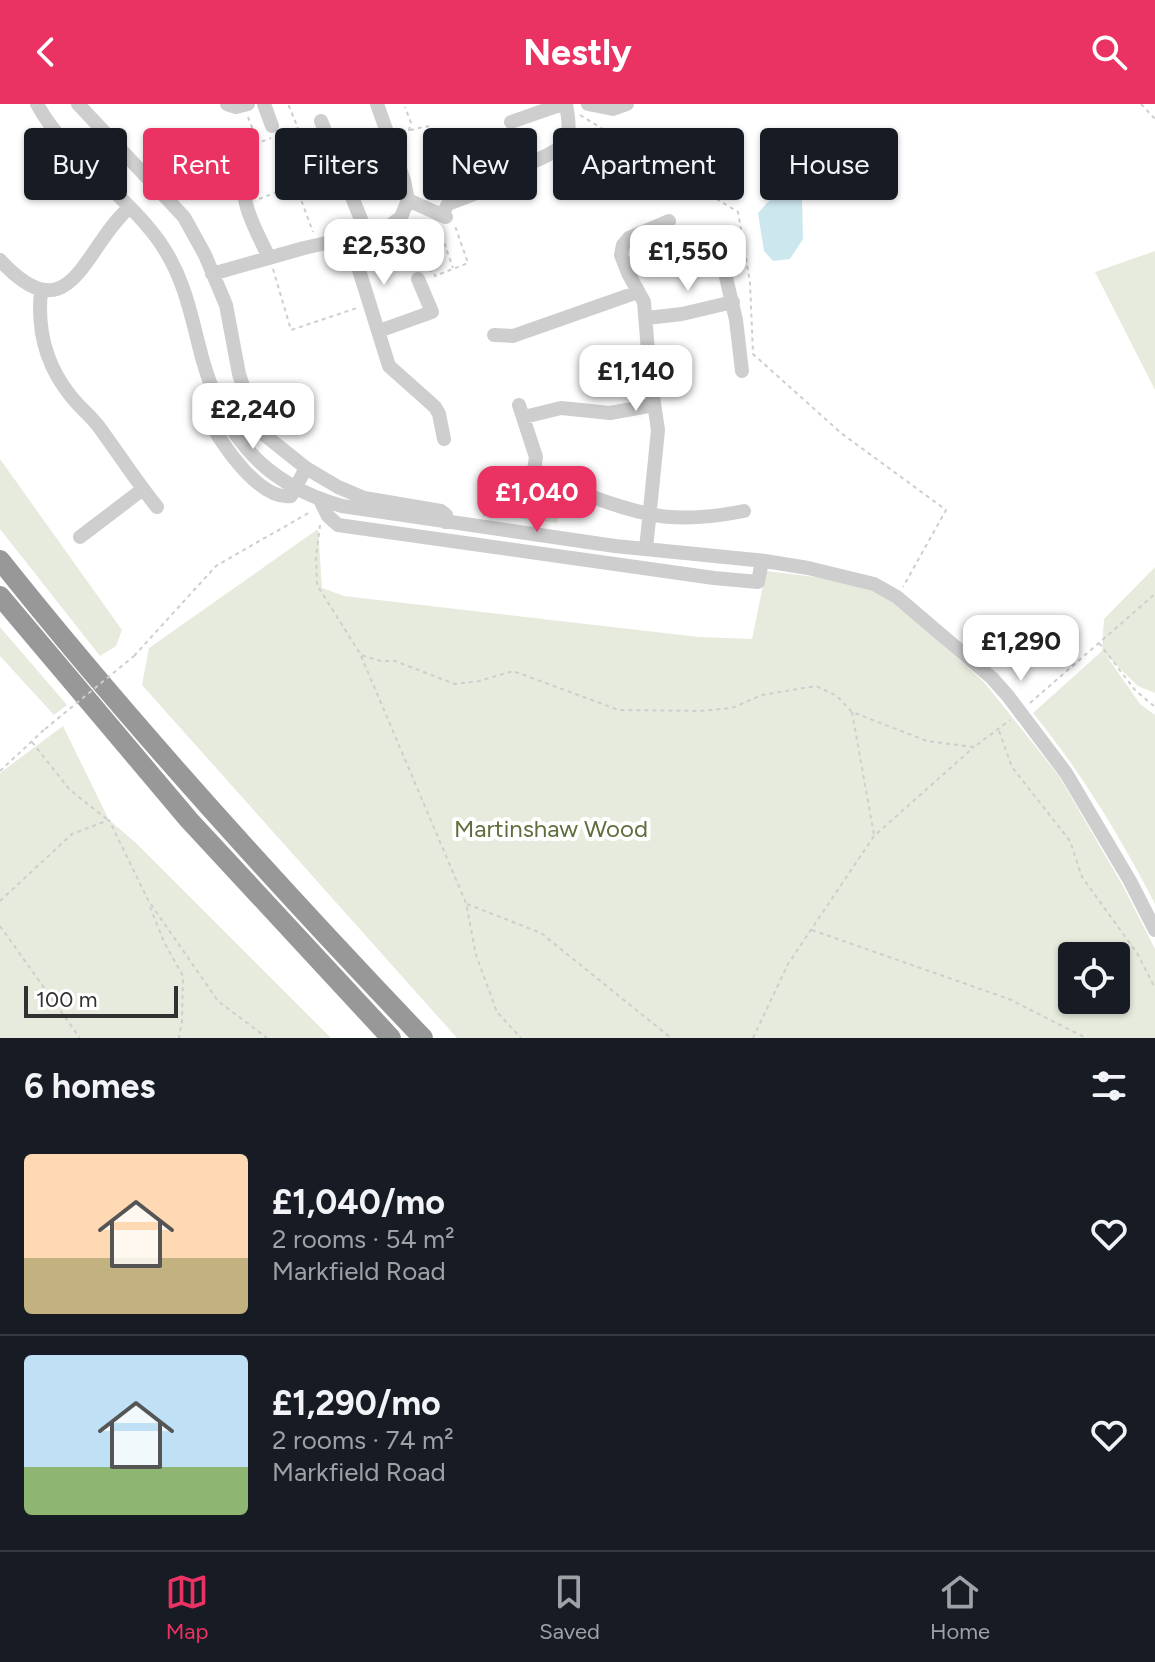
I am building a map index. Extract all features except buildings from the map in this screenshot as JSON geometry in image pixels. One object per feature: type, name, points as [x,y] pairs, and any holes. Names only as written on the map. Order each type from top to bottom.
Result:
[{"type":"highway","points":[[0,560],[208,805],[423,1038]]},
{"type":"highway","points":[[0,596],[189,820],[391,1038]]},
{"type":"street","points":[[37,104],[53,128]]},
{"type":"street","points":[[78,104],[101,128]]},
{"type":"street","points":[[227,104],[236,107],[248,104]]},
{"type":"street","points":[[264,104],[273,126]]},
{"type":"street","points":[[377,104],[385,128]]},
{"type":"street","points":[[511,122],[579,106],[613,109],[627,104]]},
{"type":"street","points":[[537,158],[560,148],[567,140],[568,119],[579,106]]},
{"type":"street","points":[[321,121],[324,128]]},
{"type":"street","points":[[127,156],[184,217],[212,274],[226,305],[239,374],[257,429],[306,468],[338,487],[364,498],[441,511],[446,515],[445,522]]},
{"type":"street","points":[[212,274],[384,230],[401,217],[407,195]]},
{"type":"street","points":[[122,200],[157,239],[184,285],[209,382],[220,410]]},
{"type":"street","points":[[245,200],[269,258]]},
{"type":"street","points":[[353,200],[367,234]]},
{"type":"street","points":[[408,200],[444,218],[448,204],[458,200]]},
{"type":"street","points":[[0,260],[18,279],[41,291],[69,283],[82,271],[120,216],[129,208]]},
{"type":"street","points":[[646,549],[658,430],[644,302],[621,255],[623,245],[629,238],[669,221]]},
{"type":"street","points":[[349,238],[389,366],[407,373],[439,414],[444,439]]},
{"type":"street","points":[[723,248],[722,260],[733,302],[742,371]]},
{"type":"street","points":[[379,331],[432,312],[417,277]]},
{"type":"street","points":[[41,291],[40,331],[56,372],[67,392],[97,424],[157,507]]},
{"type":"street","points":[[494,335],[513,336],[638,292]]},
{"type":"street","points":[[647,318],[682,314],[733,302]]},
{"type":"street","points":[[246,400],[220,410],[210,420],[232,458],[265,488],[284,497],[291,496],[306,468]]},
{"type":"street","points":[[567,490],[544,480],[534,470],[536,457],[522,411],[561,408],[610,413],[654,405]]},
{"type":"street","points":[[89,551],[77,535],[143,489]]},
{"type":"street","points":[[296,489],[342,506],[646,549],[762,561],[874,584],[897,597],[992,678],[1066,773],[1130,881],[1155,930]]},
{"type":"street","points":[[587,495],[650,515],[678,519],[704,519],[744,511]]},
{"type":"street","points":[[320,500],[328,516],[338,525],[714,578],[758,582],[762,561]]},
{"type":"path","points":[[1141,104],[1155,119]]},
{"type":"path","points":[[579,106],[738,212],[750,282],[753,354],[841,433],[946,510],[897,597]]},
{"type":"path","points":[[405,107],[411,123],[409,130],[429,126]]},
{"type":"path","points":[[411,123],[415,122],[417,129]]},
{"type":"path","points":[[246,204],[275,193]]},
{"type":"path","points":[[300,200],[317,245]]},
{"type":"path","points":[[444,218],[453,269]]},
{"type":"path","points":[[396,220],[417,277],[433,270],[435,276],[468,263],[444,218]]},
{"type":"path","points":[[269,258],[291,330],[370,304]]},
{"type":"path","points":[[483,527],[486,505],[534,470]]},
{"type":"path","points":[[320,500],[317,585],[361,655],[466,903],[476,955],[497,1012],[521,1038]]},
{"type":"path","points":[[0,771],[45,729],[134,656],[216,566],[306,516],[320,500]]},
{"type":"path","points":[[753,1038],[788,964],[874,836],[1155,594]]},
{"type":"path","points":[[1099,642],[1135,690],[1155,707]]},
{"type":"path","points":[[361,655],[381,661],[395,661],[455,684],[513,671],[619,710],[699,711],[732,708],[762,695],[816,686],[837,696],[852,712],[927,741],[974,747]]},
{"type":"path","points":[[852,712],[874,836]]},
{"type":"path","points":[[998,730],[1012,767],[1070,841],[1082,877],[1137,953],[1155,988]]},
{"type":"path","points":[[32,742],[70,790],[109,820],[148,900],[164,942],[183,976],[179,1038]]},
{"type":"path","points":[[0,901],[72,834],[109,820]]},
{"type":"path","points":[[148,900],[218,1001],[267,1038]]},
{"type":"path","points":[[466,903],[541,933],[671,1038]]},
{"type":"path","points":[[0,926],[80,1038]]},
{"type":"path","points":[[811,930],[1009,999],[1086,1038]]},
{"type":"green space","points":[[1155,251],[1155,390],[1095,272]]},
{"type":"green space","points":[[0,459],[122,630],[116,646],[100,656],[0,529]]},
{"type":"green space","points":[[522,495],[559,512],[557,523],[499,516],[501,508],[510,510],[515,505],[513,501]]},
{"type":"green space","name":"Martinshaw Wood","points":[[318,529],[322,588],[344,596],[699,637],[752,639],[766,571],[874,584],[984,682],[1059,776],[1123,886],[1155,949],[1155,1038],[457,1038],[142,685],[149,648]]},
{"type":"green space","points":[[1155,567],[1155,693],[1138,686],[1106,655],[1140,704],[1155,715],[1155,904],[1099,805],[1033,713],[1102,651],[1104,619]]},
{"type":"green space","points":[[0,627],[67,705],[54,715],[0,656]]},
{"type":"green space","points":[[63,726],[109,820],[135,842],[331,1038],[0,1038],[0,773]]},
{"type":"water","points":[[770,200],[802,200],[803,239],[790,259],[773,261],[764,251],[758,213]]}]
